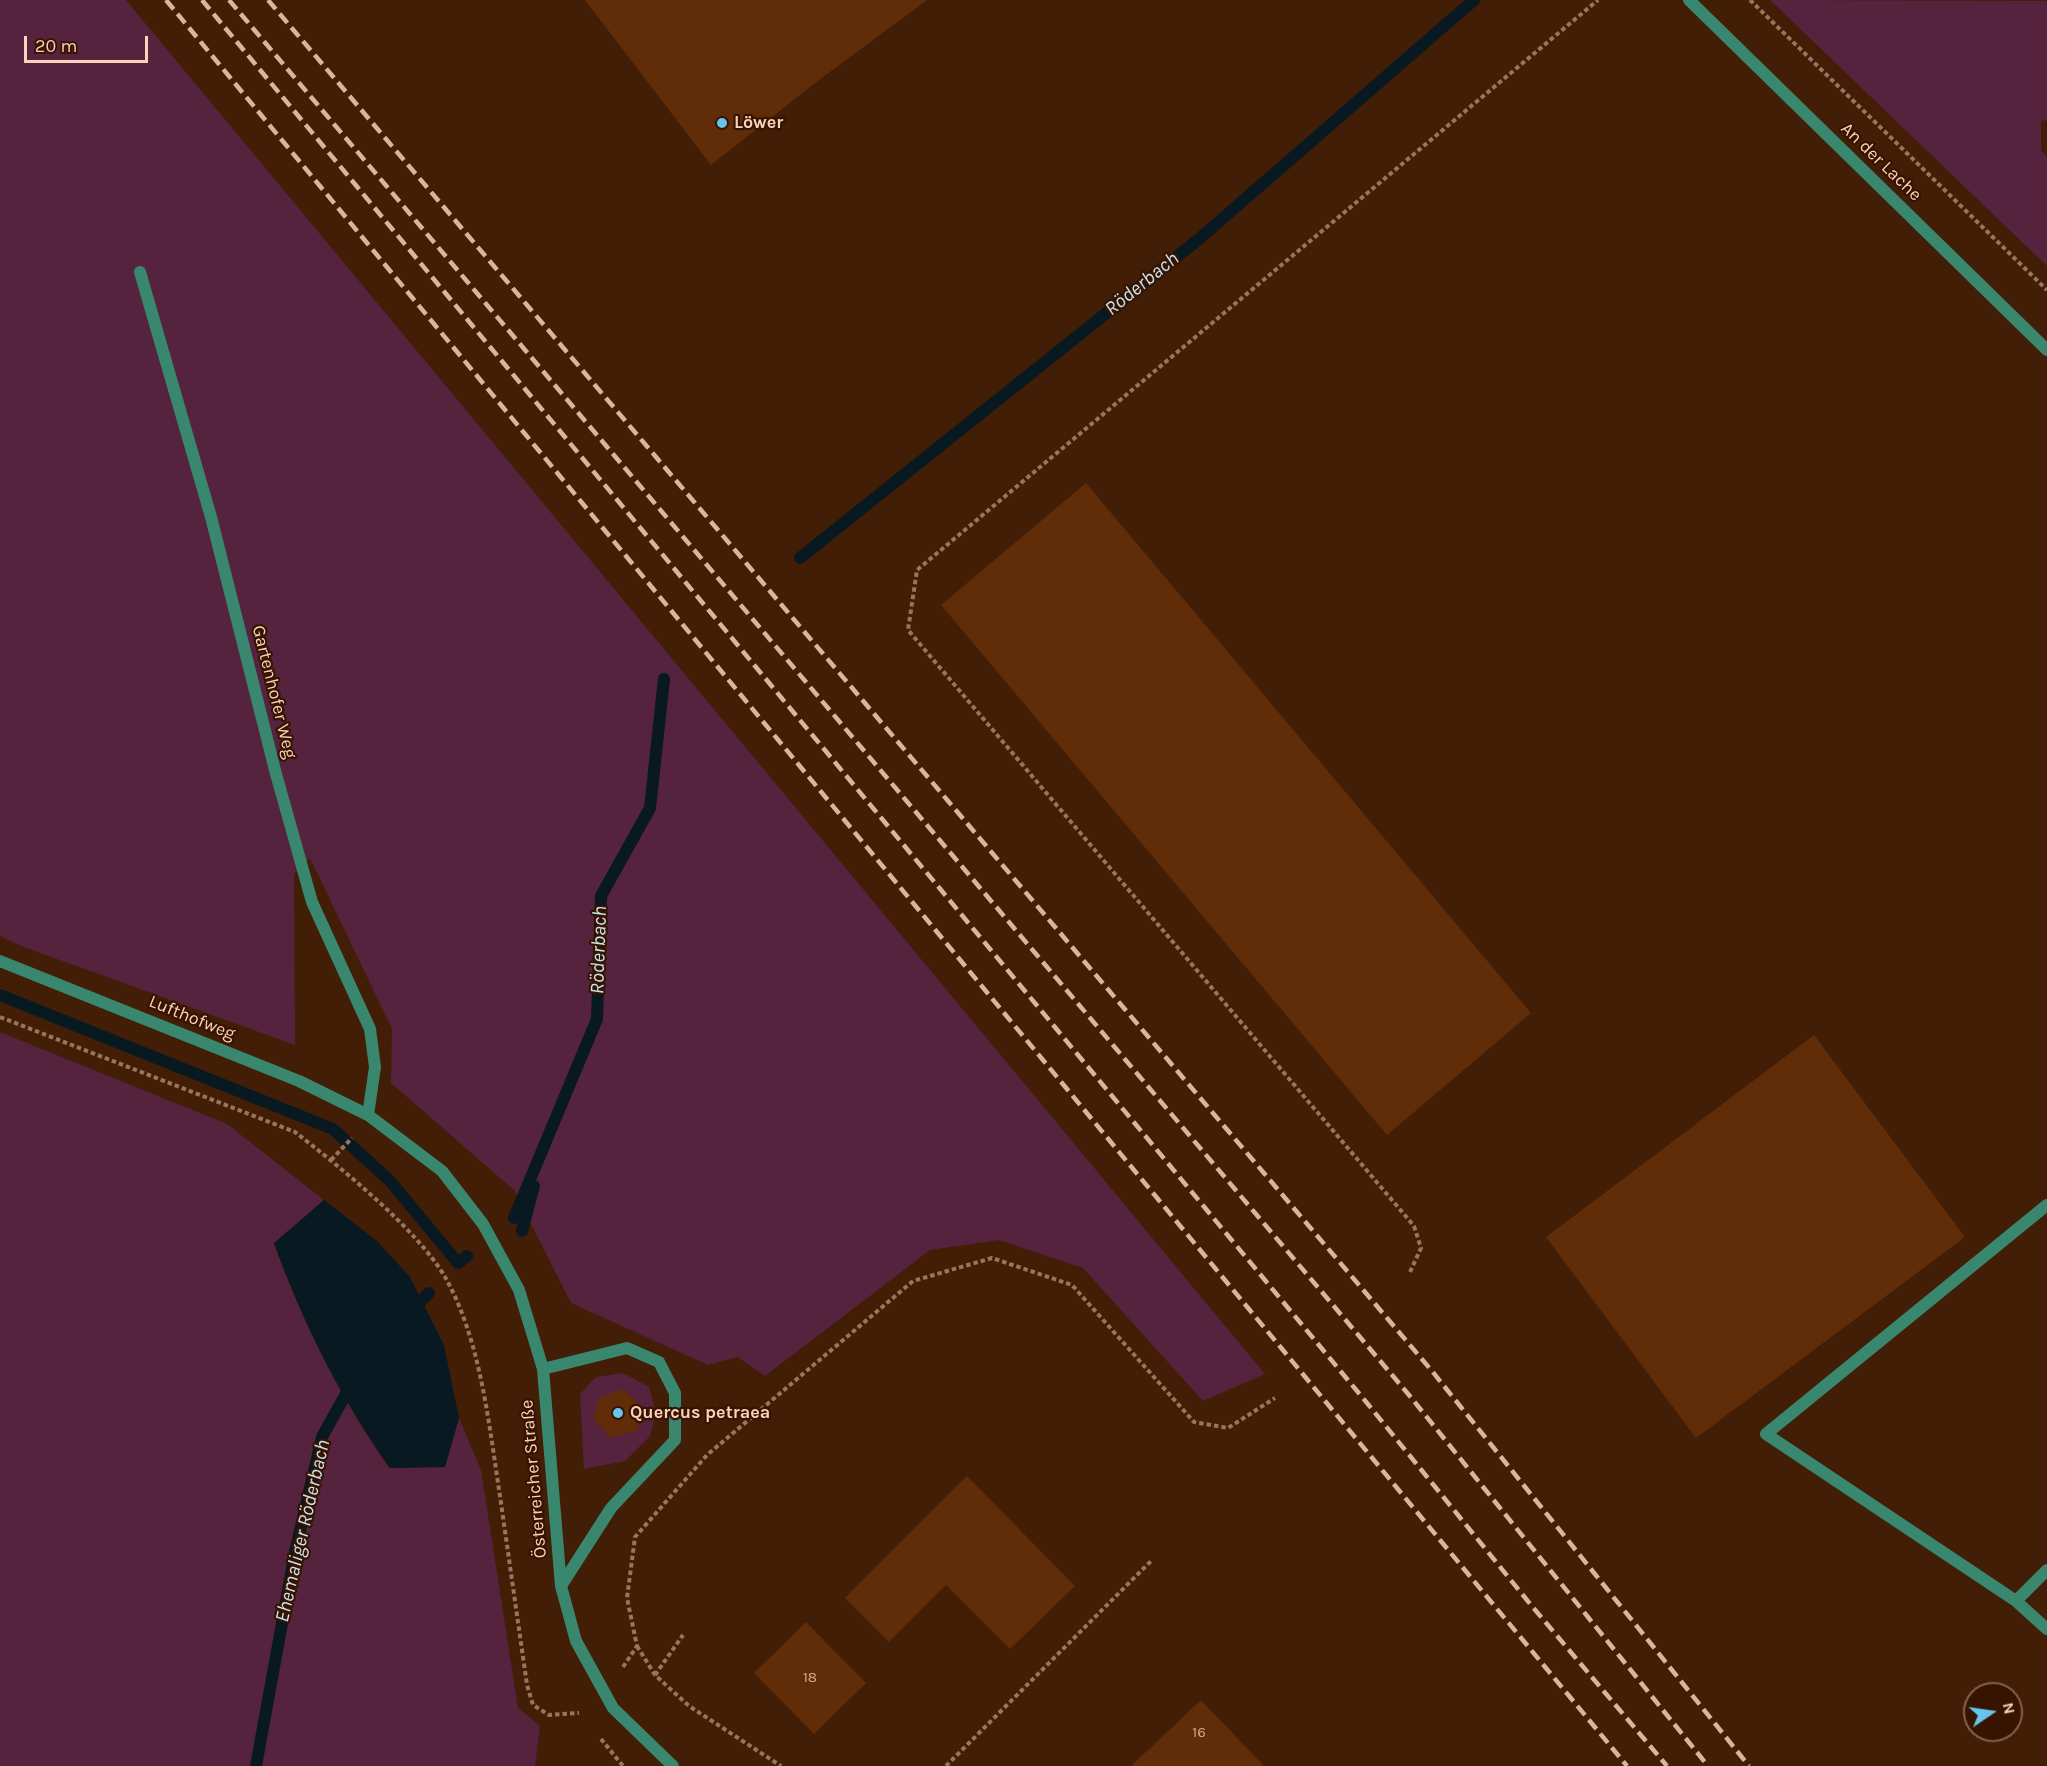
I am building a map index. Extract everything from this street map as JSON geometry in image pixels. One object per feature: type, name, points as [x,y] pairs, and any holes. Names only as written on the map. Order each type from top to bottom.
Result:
[{"type":"street","name":"An der Lache","points":[[1689,0],[2047,350]]},
{"type":"street","name":"Gartenhofer Weg","points":[[140,272],[211,517],[276,774],[312,902],[370,1029],[375,1067],[368,1115]]},
{"type":"street","name":"Lufthofweg","points":[[0,961],[300,1081],[368,1115]]},
{"type":"street","name":"Österreicher Straße","points":[[368,1115],[442,1171],[483,1224],[519,1290],[543,1369],[561,1586],[576,1641],[613,1708],[671,1766]]},
{"type":"street","points":[[2047,1205],[1766,1434],[2016,1601],[2047,1629]]},
{"type":"street","name":"Österreicher Straße","points":[[543,1369],[627,1348],[659,1362],[675,1393],[675,1440],[611,1508],[561,1586]]},
{"type":"street","points":[[2016,1601],[2047,1570]]},
{"type":"path","points":[[1410,1272],[1422,1248],[1414,1226],[908,630],[917,570],[1598,0]]},
{"type":"path","points":[[1750,0],[2047,290]]},
{"type":"path","points":[[0,1017],[296,1132],[331,1160],[420,1245],[444,1277],[465,1322],[488,1416],[527,1685],[533,1705],[549,1715],[579,1713]]},
{"type":"path","points":[[331,1160],[355,1134]]},
{"type":"path","points":[[781,1766],[689,1706],[656,1675],[637,1646],[627,1598],[635,1537],[707,1455],[913,1281],[992,1258],[1072,1285],[1194,1422],[1228,1428],[1275,1398]]},
{"type":"path","points":[[946,1766],[1152,1560]]},
{"type":"path","points":[[656,1675],[682,1635]]},
{"type":"path","points":[[605,1693],[637,1646]]},
{"type":"shaded area","points":[[0,0],[126,0],[1265,1374],[1203,1401],[1083,1268],[999,1240],[930,1250],[765,1376],[738,1357],[708,1365],[571,1303],[514,1190],[391,1083],[392,1029],[310,858],[294,874],[295,1045],[21,946],[0,936]]},
{"type":"shaded area","points":[[1770,0],[2047,1],[2047,120],[2041,121],[2041,150],[2047,157],[2047,266]]},
{"type":"shaded area","points":[[0,1032],[227,1124],[324,1200],[274,1244],[324,1359],[354,1414],[389,1468],[445,1467],[459,1418],[481,1470],[518,1708],[540,1726],[535,1766],[0,1766]]},
{"type":"shaded area","points":[[623,1373],[649,1387],[656,1413],[650,1436],[625,1461],[584,1469],[580,1394],[596,1377]]},
{"type":"water","points":[[324,1200],[377,1241],[410,1277],[444,1345],[459,1418],[445,1467],[390,1468],[339,1387],[310,1331],[274,1243]]},
{"type":"building","name":"Löwer","points":[[585,0],[927,0],[819,80],[711,165]]},
{"type":"building","points":[[1086,483],[1531,1013],[1387,1135],[941,605]]},
{"type":"building","points":[[1814,1035],[1965,1237],[1696,1438],[1546,1237]]},
{"type":"building","name":"Quercus petraea","points":[[623,1389],[642,1407],[637,1430],[611,1438],[593,1419],[599,1398]]},
{"type":"building","points":[[967,1476],[1075,1586],[1010,1649],[946,1585],[889,1642],[845,1598]]},
{"type":"building","points":[[806,1622],[866,1683],[814,1734],[754,1673]]},
{"type":"building","points":[[1201,1700],[1264,1766],[1131,1766]]},
{"type":"waterway","name":"Röderbach","points":[[800,558],[1199,239],[1474,0]]},
{"type":"waterway","name":"Röderbach","points":[[514,1218],[597,1019],[601,896],[650,808],[664,679]]},
{"type":"waterway","points":[[0,995],[333,1129],[390,1181],[458,1263],[467,1256]]},
{"type":"waterway","points":[[522,1231],[534,1186]]},
{"type":"waterway","name":"Ehemaliger Röderbach","points":[[411,1311],[429,1293]]},
{"type":"waterway","name":"Ehemaliger Röderbach","points":[[256,1766],[295,1552],[322,1437],[352,1383]]},
{"type":"railway","points":[[166,0],[1627,1766]]},
{"type":"railway","points":[[202,0],[1367,1403],[1531,1605],[1667,1766]]},
{"type":"railway","points":[[229,0],[1409,1395],[1708,1766]]},
{"type":"railway","points":[[268,0],[1432,1371],[1749,1766]]},
{"type":"place","name":"Löwer","points":[[722,123]]},
{"type":"place","name":"Quercus petraea","points":[[618,1413]]}]
